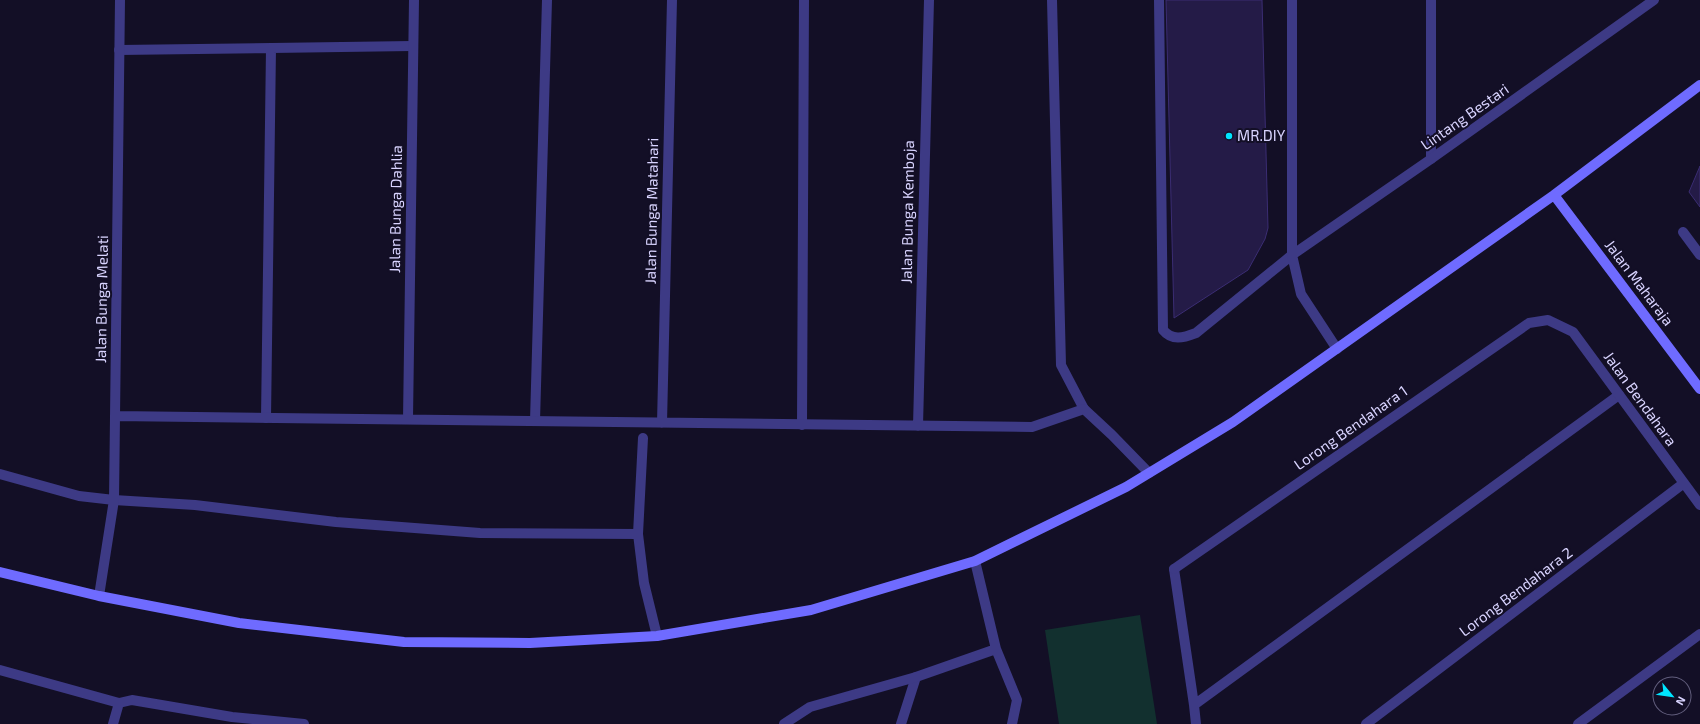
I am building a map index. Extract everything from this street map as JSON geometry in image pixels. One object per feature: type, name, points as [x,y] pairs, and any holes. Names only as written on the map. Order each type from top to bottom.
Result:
[{"type":"street","name":"Jalan Bunga Melati","points":[[99,596],[114,500],[120,0]]},
{"type":"street","name":"Jalan Bunga Dahlia","points":[[408,419],[412,46],[414,0]]},
{"type":"street","points":[[535,421],[547,0]]},
{"type":"street","name":"Jalan Bunga Matahari","points":[[662,423],[672,0]]},
{"type":"street","points":[[802,424],[804,0]]},
{"type":"street","name":"Jalan Bunga Kemboja","points":[[918,426],[929,0]]},
{"type":"street","points":[[1052,0],[1061,365],[1084,409],[1149,473]]},
{"type":"street","name":"Lintang Bestari","points":[[1158,0],[1163,330],[1168,336],[1182,338],[1196,333],[1292,256],[1654,0]]},
{"type":"street","points":[[1292,0],[1292,256],[1300,294],[1336,348]]},
{"type":"street","points":[[1431,0],[1431,159]]},
{"type":"street","points":[[119,50],[412,46]]},
{"type":"street","points":[[266,418],[271,48]]},
{"type":"street","points":[[0,572],[99,596],[239,624],[404,642],[530,643],[657,636],[811,610],[975,561],[1126,487],[1233,422],[1554,195],[1700,85]]},
{"type":"street","name":"Jalan Maharaja","points":[[1554,195],[1700,389]]},
{"type":"street","points":[[1683,232],[1700,255]]},
{"type":"street","name":"Jalan Bendahara","points":[[1548,320],[1573,332],[1700,505]]},
{"type":"street","name":"Lorong Bendahara 1","points":[[1194,705],[1174,569],[1529,323],[1548,320]]},
{"type":"street","points":[[1196,724],[1194,705],[1619,395]]},
{"type":"street","points":[[115,416],[1032,427],[1084,409]]},
{"type":"street","points":[[643,438],[638,534],[644,583],[657,636]]},
{"type":"street","points":[[0,474],[79,496],[114,500],[195,505],[336,522],[480,533],[638,534]]},
{"type":"street","name":"Lorong Bendahara 2","points":[[1366,724],[1684,483]]},
{"type":"street","points":[[975,561],[996,649],[1017,700],[1012,724]]},
{"type":"street","points":[[1578,724],[1700,634]]},
{"type":"street","points":[[784,724],[810,707],[916,677],[996,649]]},
{"type":"street","points":[[0,670],[119,703],[132,700],[231,721],[304,724]]},
{"type":"street","points":[[901,724],[916,677]]},
{"type":"street","points":[[112,724],[119,703]]},
{"type":"green space","points":[[1140,615],[1157,724],[1059,724],[1045,630]]},
{"type":"building","points":[[1166,0],[1262,0],[1268,228],[1265,239],[1248,270],[1174,318]]},
{"type":"building","points":[[1700,166],[1700,207],[1689,192]]},
{"type":"place","name":"MR.DIY","points":[[1229,136]]}]
